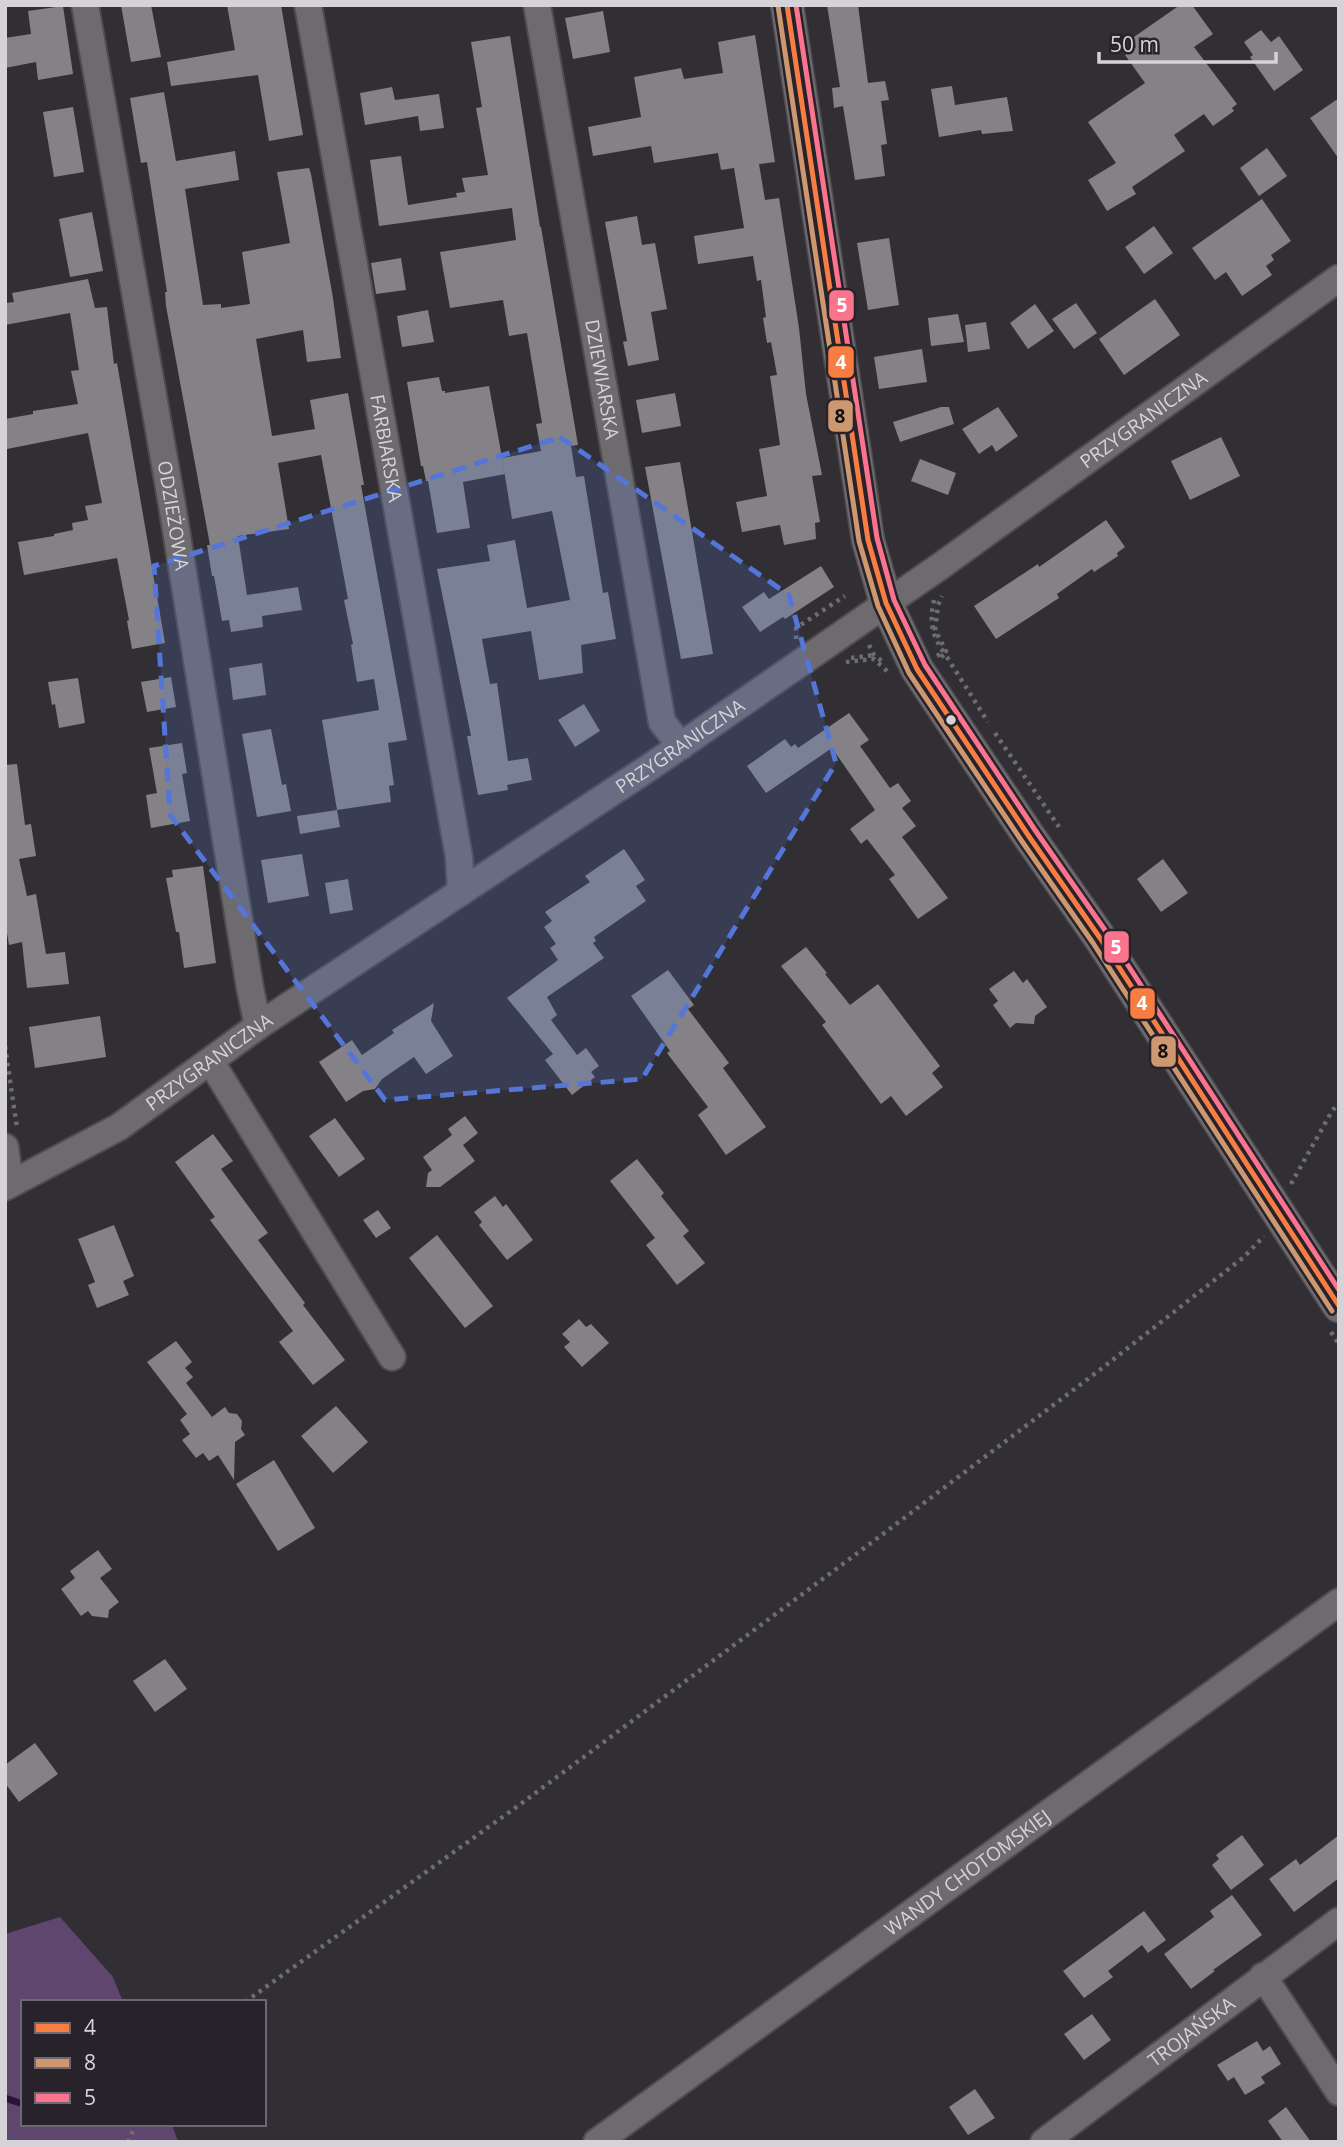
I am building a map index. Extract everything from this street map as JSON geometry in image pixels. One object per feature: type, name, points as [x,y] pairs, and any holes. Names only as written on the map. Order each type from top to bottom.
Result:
[{"type":"street","name":"ODZIEŻOWA","points":[[85,5],[169,485],[258,1026]]},
{"type":"street","name":"FARBIARSKA","points":[[308,5],[459,857],[461,892]]},
{"type":"street","name":"DZIEWIARSKA","points":[[537,5],[662,722],[681,746]]},
{"type":"street","points":[[787,5],[868,540],[886,603],[917,669],[1108,949],[1339,1306]]},
{"type":"street","name":"PRZYGRANICZNA","points":[[8,1185],[119,1127],[258,1026],[681,746],[939,566],[1339,278]]},
{"type":"street","points":[[211,1062],[392,1357]]},
{"type":"street","points":[[8,1185],[12,1141]]},
{"type":"street","name":"WANDY CHOTOMSKIEJ","points":[[597,2142],[1339,1602]]},
{"type":"street","name":"TROJAŃSKA","points":[[1044,2142],[1339,1921]]},
{"type":"street","points":[[1263,1976],[1339,2092]]},
{"type":"path","points":[[939,566],[947,581],[935,599],[931,624],[935,638],[945,654]]},
{"type":"path","points":[[796,643],[796,628],[845,596]]},
{"type":"path","points":[[5,1046],[12,1141]]},
{"type":"path","points":[[1290,1185],[1339,1103]]},
{"type":"path","points":[[247,2000],[522,1803],[890,1528],[1244,1257],[1267,1233]]},
{"type":"path","points":[[128,2142],[135,2126]]},
{"type":"highlighted area","points":[[560,437],[789,595],[836,763],[642,1079],[385,1100],[170,815],[154,566]]},
{"type":"shaded area","points":[[60,1917],[113,1977],[122,2000],[21,2000],[21,2126],[173,2126],[178,2142],[5,2142],[5,1934]]},
{"type":"building","points":[[121,5],[151,5],[161,57],[131,62]]},
{"type":"building","points":[[227,5],[281,5],[303,135],[269,141],[258,75],[171,86],[167,62],[235,50]]},
{"type":"building","points":[[827,5],[858,5],[868,83],[885,81],[889,100],[881,101],[887,144],[881,145],[885,176],[855,180],[843,106],[834,108],[832,88],[840,87]]},
{"type":"building","points":[[1180,5],[1192,5],[1213,34],[1194,47],[1237,104],[1232,108],[1234,111],[1213,126],[1204,114],[1174,135],[1185,151],[1132,187],[1136,194],[1107,211],[1088,180],[1116,163],[1088,122],[1145,83],[1125,55],[1136,47],[1131,39]]},
{"type":"building","points":[[63,6],[73,74],[38,80],[36,62],[5,68],[5,38],[31,34],[28,11]]},
{"type":"building","points":[[603,11],[610,52],[573,59],[565,18]]},
{"type":"building","points":[[1261,30],[1271,42],[1279,36],[1303,70],[1274,91],[1250,57],[1253,55],[1244,42]]},
{"type":"building","points":[[755,35],[775,162],[759,164],[765,200],[779,198],[806,394],[822,475],[812,476],[820,522],[815,523],[816,539],[784,545],[780,525],[742,532],[736,502],[767,496],[759,449],[780,445],[770,376],[777,375],[771,342],[767,343],[761,280],[757,281],[753,256],[698,264],[694,236],[744,228],[734,168],[721,170],[718,153],[654,163],[651,146],[593,156],[588,127],[641,117],[634,77],[681,68],[684,79],[723,73],[718,42]]},
{"type":"building","points":[[510,36],[578,445],[571,446],[576,477],[584,476],[603,593],[608,592],[616,639],[581,645],[583,673],[539,680],[531,631],[482,639],[490,684],[497,683],[508,761],[528,758],[532,780],[507,785],[508,790],[478,795],[467,736],[471,736],[437,569],[490,561],[487,545],[515,540],[527,608],[570,600],[552,511],[512,519],[502,458],[541,451],[536,424],[542,423],[527,333],[509,336],[503,300],[450,308],[440,252],[516,240],[512,208],[379,226],[370,160],[401,156],[408,205],[457,197],[456,193],[465,192],[462,178],[488,175],[476,108],[482,107],[471,42]]},
{"type":"building","points":[[952,86],[955,105],[1007,97],[1013,131],[982,134],[981,130],[939,137],[931,89]]},
{"type":"building","points":[[392,87],[395,100],[439,94],[444,128],[420,131],[418,116],[365,125],[360,93]]},
{"type":"building","points":[[164,92],[176,161],[235,151],[239,180],[185,189],[203,305],[221,304],[221,308],[250,304],[242,252],[290,243],[277,172],[309,168],[311,174],[341,358],[307,362],[303,330],[256,339],[272,436],[315,429],[310,400],[348,393],[364,485],[361,485],[407,740],[388,743],[394,785],[389,786],[391,802],[337,810],[322,720],[379,710],[374,679],[357,682],[344,600],[348,599],[321,455],[278,463],[289,529],[238,536],[247,595],[298,587],[302,610],[262,616],[263,627],[231,632],[229,620],[222,621],[166,306],[167,292],[147,162],[141,163],[130,98]]},
{"type":"building","points":[[1339,98],[1339,159],[1310,118]]},
{"type":"building","points":[[73,107],[84,172],[54,177],[43,112]]},
{"type":"building","points":[[1267,148],[1287,176],[1259,196],[1240,168]]},
{"type":"building","points":[[1262,199],[1291,241],[1271,255],[1274,260],[1266,266],[1272,275],[1242,296],[1226,272],[1215,280],[1192,248]]},
{"type":"building","points":[[92,212],[103,271],[70,277],[59,219]]},
{"type":"building","points":[[637,216],[642,245],[655,243],[667,309],[651,312],[659,360],[628,366],[623,342],[627,341],[605,222]]},
{"type":"building","points":[[1154,226],[1173,253],[1144,274],[1125,247]]},
{"type":"building","points":[[889,238],[899,305],[868,310],[857,243]]},
{"type":"building","points":[[401,258],[406,290],[376,294],[371,263]]},
{"type":"building","points":[[88,279],[95,308],[107,307],[114,364],[117,363],[165,643],[132,649],[117,558],[24,575],[18,542],[73,530],[72,523],[88,520],[85,506],[102,503],[88,433],[7,449],[5,438],[5,419],[33,414],[33,411],[78,404],[71,371],[79,370],[70,313],[5,325],[5,303],[14,302],[12,293]]},
{"type":"building","points":[[1155,299],[1180,335],[1124,375],[1099,339]]},
{"type":"building","points":[[1076,303],[1097,333],[1074,349],[1052,319]]},
{"type":"building","points":[[1035,304],[1054,331],[1028,349],[1010,323]]},
{"type":"building","points":[[428,310],[434,342],[402,347],[397,316]]},
{"type":"building","points":[[958,314],[964,342],[931,346],[928,318]]},
{"type":"building","points":[[986,322],[990,349],[968,352],[965,325]]},
{"type":"building","points":[[922,349],[927,382],[879,389],[874,357]]},
{"type":"building","points":[[439,377],[442,391],[445,393],[489,386],[505,474],[463,482],[470,528],[437,533],[428,481],[421,466],[407,382]]},
{"type":"building","points":[[675,393],[681,426],[642,433],[636,400]]},
{"type":"building","points":[[949,407],[954,424],[900,442],[893,422]]},
{"type":"building","points":[[998,407],[1018,436],[996,452],[992,445],[979,454],[962,429]]},
{"type":"building","points":[[1221,437],[1240,476],[1190,500],[1171,461]]},
{"type":"building","points":[[920,459],[956,473],[948,495],[911,481]]},
{"type":"building","points":[[680,462],[713,654],[681,659],[645,467]]},
{"type":"building","points":[[1106,520],[1125,547],[1117,553],[1118,556],[1094,572],[1092,569],[1057,594],[1059,598],[996,639],[974,606],[1038,564],[1039,567]]},
{"type":"building","points":[[821,566],[834,587],[760,632],[742,607],[764,592],[769,599]]},
{"type":"building","points":[[262,663],[266,695],[233,700],[229,668]]},
{"type":"building","points":[[171,677],[176,707],[147,712],[141,682]]},
{"type":"building","points":[[78,678],[85,723],[59,728],[48,682]]},
{"type":"building","points":[[584,704],[600,731],[575,747],[558,720]]},
{"type":"building","points":[[849,713],[869,740],[860,746],[890,788],[898,783],[911,801],[902,808],[916,826],[902,837],[948,898],[918,919],[889,879],[895,875],[867,839],[861,844],[850,829],[875,810],[832,748],[766,793],[747,766],[785,739],[791,747],[795,744],[798,748]]},
{"type":"building","points":[[271,729],[282,785],[286,784],[291,811],[257,817],[242,734]]},
{"type":"building","points":[[182,743],[187,773],[182,774],[190,821],[151,828],[146,795],[157,793],[149,748]]},
{"type":"building","points":[[17,764],[25,825],[31,824],[36,856],[19,859],[27,896],[36,894],[46,954],[65,952],[69,984],[27,988],[22,942],[9,945],[5,921],[5,765]]},
{"type":"building","points":[[337,810],[340,827],[300,834],[297,816]]},
{"type":"building","points":[[624,849],[645,880],[636,886],[646,901],[594,937],[596,941],[593,943],[604,958],[547,997],[557,1015],[551,1020],[577,1055],[586,1048],[599,1066],[591,1072],[595,1077],[572,1095],[545,1060],[553,1054],[507,998],[558,960],[550,948],[556,944],[544,927],[552,921],[545,912],[590,882],[585,876]]},
{"type":"building","points":[[302,854],[309,896],[268,903],[261,860]]},
{"type":"building","points":[[1163,859],[1188,893],[1161,912],[1137,879]]},
{"type":"building","points":[[203,866],[216,963],[184,968],[179,932],[176,932],[166,878],[173,877],[172,870]]},
{"type":"building","points":[[348,879],[353,910],[330,914],[325,883]]},
{"type":"building","points":[[806,947],[850,1005],[878,984],[940,1066],[932,1073],[943,1087],[906,1116],[891,1096],[881,1104],[822,1025],[826,1022],[781,966]]},
{"type":"building","points":[[668,970],[694,1005],[688,1009],[729,1063],[723,1068],[766,1127],[726,1155],[698,1115],[708,1107],[667,1053],[670,1051],[631,996]]},
{"type":"building","points":[[1014,971],[1023,983],[1027,979],[1047,1007],[1035,1016],[1034,1024],[1016,1023],[1010,1028],[993,1005],[998,1001],[989,989]]},
{"type":"building","points":[[434,1003],[431,1021],[453,1056],[426,1074],[414,1057],[382,1079],[375,1089],[363,1091],[346,1102],[319,1062],[352,1040],[362,1055],[394,1033],[392,1030]]},
{"type":"building","points":[[100,1016],[106,1057],[35,1068],[29,1027]]},
{"type":"building","points":[[465,1116],[478,1133],[463,1145],[475,1161],[440,1187],[426,1187],[428,1173],[432,1170],[423,1157],[452,1135],[448,1129]]},
{"type":"building","points":[[335,1118],[365,1159],[339,1177],[309,1136]]},
{"type":"building","points":[[213,1134],[233,1161],[221,1169],[268,1233],[258,1240],[345,1360],[313,1385],[279,1342],[293,1331],[210,1220],[215,1217],[175,1162]]},
{"type":"building","points":[[637,1159],[664,1193],[661,1196],[689,1231],[683,1236],[705,1263],[677,1285],[646,1245],[655,1238],[610,1181]]},
{"type":"building","points":[[495,1196],[503,1207],[506,1204],[533,1240],[507,1260],[479,1225],[482,1222],[474,1212]]},
{"type":"building","points":[[378,1210],[391,1228],[376,1238],[363,1220]]},
{"type":"building","points":[[114,1225],[134,1276],[123,1281],[129,1295],[97,1308],[88,1285],[95,1282],[78,1239]]},
{"type":"building","points":[[437,1235],[493,1306],[465,1328],[409,1258]]},
{"type":"building","points":[[579,1319],[586,1327],[591,1324],[609,1343],[582,1367],[564,1347],[570,1342],[562,1334]]},
{"type":"building","points":[[176,1341],[192,1362],[185,1368],[193,1377],[186,1383],[212,1417],[225,1407],[229,1413],[237,1414],[242,1421],[241,1429],[245,1435],[235,1442],[234,1480],[218,1455],[209,1461],[203,1453],[196,1458],[182,1440],[190,1434],[180,1420],[187,1414],[147,1362]]},
{"type":"building","points":[[336,1406],[368,1442],[333,1473],[301,1436]]},
{"type":"building","points":[[274,1460],[315,1528],[278,1551],[236,1484]]},
{"type":"building","points":[[98,1550],[112,1569],[100,1578],[119,1602],[109,1610],[108,1618],[92,1616],[88,1611],[81,1616],[61,1589],[75,1578],[70,1571]]},
{"type":"building","points":[[165,1659],[187,1689],[155,1712],[133,1681]]},
{"type":"building","points":[[35,1743],[58,1774],[19,1802],[5,1783],[5,1765]]},
{"type":"building","points":[[1242,1835],[1264,1865],[1231,1890],[1212,1865],[1219,1859],[1216,1855]]},
{"type":"building","points":[[1339,1835],[1339,1878],[1294,1912],[1269,1879],[1296,1859],[1300,1865]]},
{"type":"building","points":[[1232,1895],[1262,1935],[1191,1989],[1164,1954],[1214,1917],[1210,1911]]},
{"type":"building","points":[[1144,1911],[1166,1940],[1148,1953],[1142,1945],[1108,1971],[1113,1977],[1084,1998],[1063,1971]]},
{"type":"building","points":[[1092,2014],[1111,2040],[1084,2060],[1064,2034]]},
{"type":"building","points":[[1257,2041],[1263,2051],[1270,2046],[1281,2064],[1261,2077],[1265,2083],[1245,2095],[1234,2077],[1228,2081],[1217,2065]]},
{"type":"building","points":[[975,2089],[995,2118],[968,2135],[949,2107]]},
{"type":"building","points":[[1286,2107],[1311,2142],[1283,2142],[1268,2121]]},
{"type":"waterway","points":[[5,2098],[21,2103]]},
{"type":"transit line","name":"4","points":[[787,5],[868,540],[886,603],[917,669],[1100,938],[1339,1306]]},
{"type":"transit line","name":"5","points":[[796,5],[877,538],[894,600],[925,665],[1107,933],[1339,1290]]},
{"type":"transit line","name":"8","points":[[778,6],[859,541],[878,606],[909,673],[1093,943],[1332,1311]]}]
